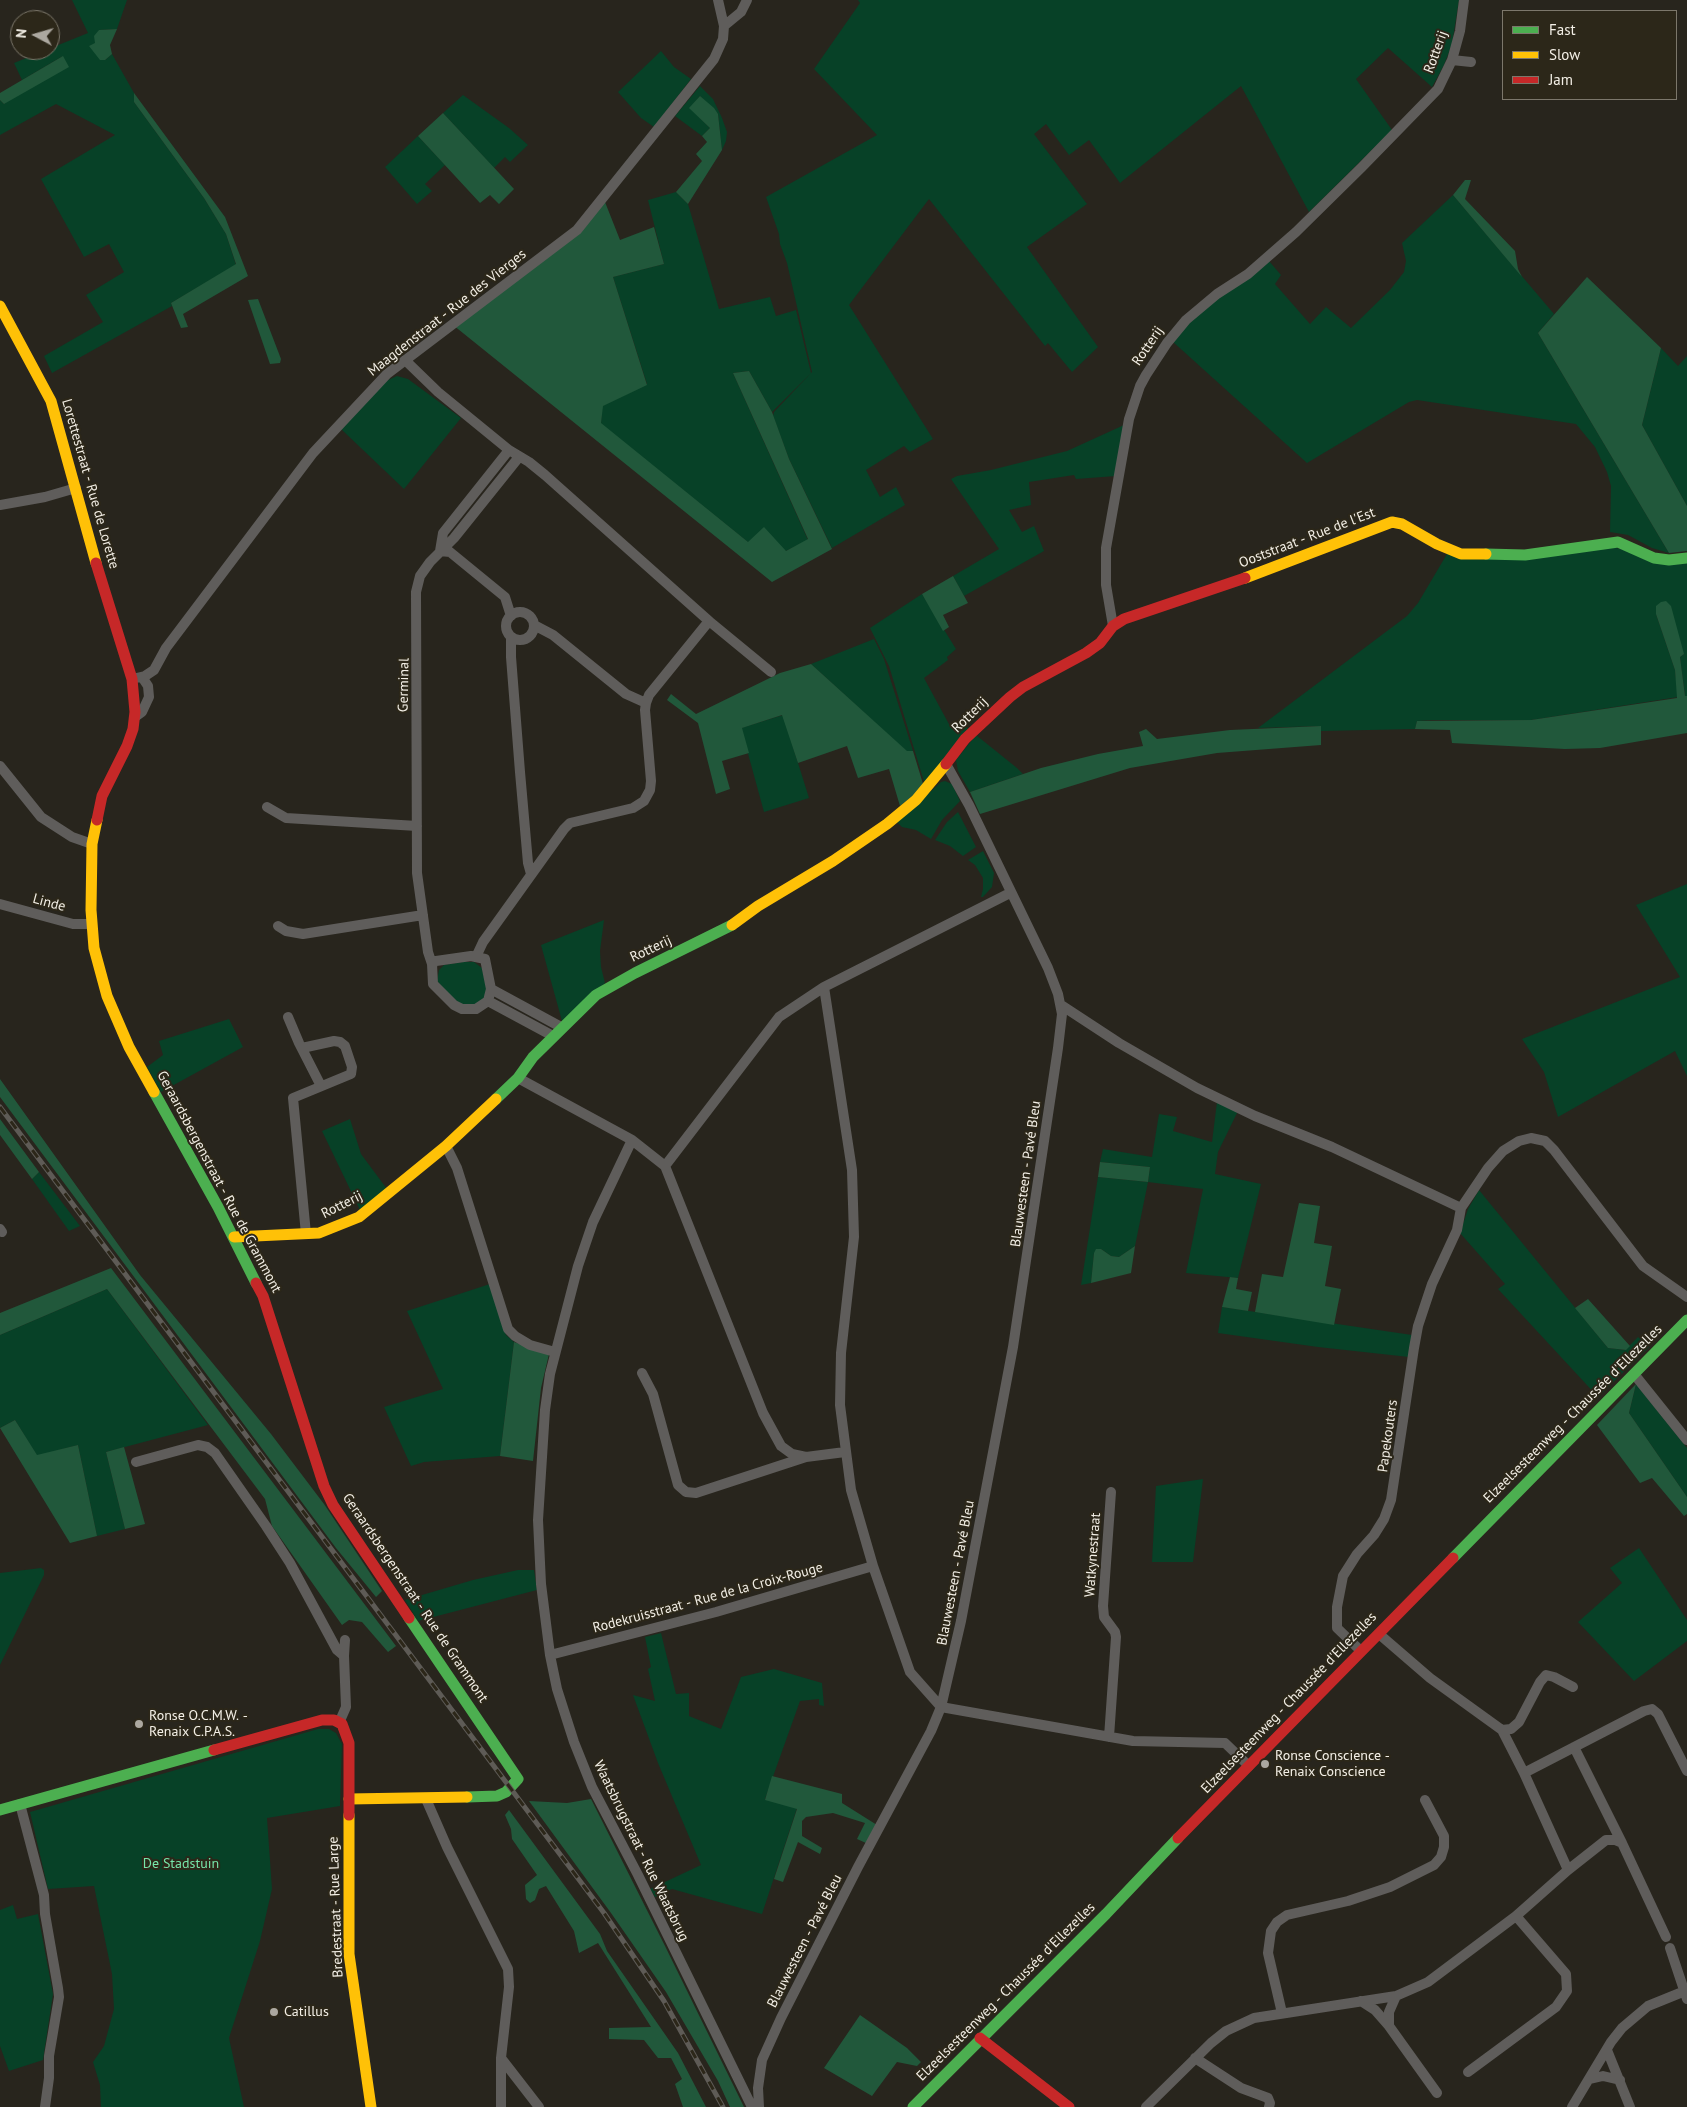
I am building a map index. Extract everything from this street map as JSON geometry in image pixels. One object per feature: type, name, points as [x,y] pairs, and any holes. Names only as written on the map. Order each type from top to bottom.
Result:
[{"type":"street","name":"Maagdenstraat - Rue des Vierges","points":[[137,678],[154,670],[166,648],[313,453],[387,374],[577,230],[710,65],[723,39],[724,26],[718,0]]},
{"type":"street","points":[[724,26],[741,12],[747,0]]},
{"type":"street","name":"Rotterij","points":[[234,1238],[328,1231],[359,1217],[446,1146],[518,1078],[533,1057],[561,1027],[596,996],[607,988],[724,930],[758,906],[870,837],[916,800],[965,739],[1010,697],[1023,687],[1086,653],[1100,642],[1113,626],[1106,585],[1106,548],[1129,419],[1140,386],[1146,375],[1167,343],[1186,320],[1217,294],[1248,274],[1296,232],[1438,89],[1452,60],[1460,31],[1464,0]]},
{"type":"street","points":[[1452,60],[1471,62]]},
{"type":"street","name":"Lorettestraat - Rue de Lorette","points":[[0,306],[51,401],[107,602],[137,678],[134,717]]},
{"type":"street","points":[[404,360],[425,381],[509,450],[545,475],[709,621],[770,672]]},
{"type":"street","name":"Germinal","points":[[440,551],[443,533],[509,450]]},
{"type":"street","name":"Germinal","points":[[488,1001],[476,1008],[462,1009],[436,990],[433,984],[432,964],[428,952],[417,873],[416,592],[420,576],[440,551],[454,538],[520,457]]},
{"type":"street","points":[[0,505],[37,499],[76,488]]},
{"type":"street","name":"Ooststraat - Rue de l'Est","points":[[1113,626],[1124,619],[1231,583],[1392,522],[1402,524],[1437,544],[1460,554],[1525,555],[1618,542],[1654,558],[1669,560],[1687,558]]},
{"type":"street","points":[[440,551],[450,552],[505,597],[511,616]]},
{"type":"street","points":[[531,874],[528,863],[511,658],[511,638],[506,628],[506,622],[518,612],[524,612],[529,615],[534,624],[553,635],[626,694],[646,703]]},
{"type":"street","points":[[476,957],[483,942],[570,823],[633,808],[647,797],[651,781],[646,703],[649,695],[709,621]]},
{"type":"street","points":[[511,638],[516,640],[527,639],[531,635],[534,624]]},
{"type":"street","points":[[134,717],[142,712],[150,697],[148,686],[137,678]]},
{"type":"street","name":"Geraardsbergenstraat - Rue de Grammont","points":[[134,717],[130,739],[102,796],[92,844],[91,924],[96,962],[107,996],[123,1034],[234,1238],[269,1310],[321,1478],[333,1505],[518,1779],[505,1792],[426,1799]]},
{"type":"street","points":[[946,764],[969,805],[1048,968],[1061,1005],[1119,1043],[1197,1088],[1255,1116],[1332,1147],[1461,1208],[1488,1168],[1503,1151],[1525,1139],[1531,1138],[1545,1141],[1554,1150],[1643,1266],[1687,1297]]},
{"type":"street","points":[[0,766],[41,817],[72,837],[92,844]]},
{"type":"street","points":[[267,807],[286,818],[417,826]]},
{"type":"street","points":[[665,1166],[779,1017],[824,987],[1010,892]]},
{"type":"street","name":"Linde","points":[[0,904],[73,924],[91,924]]},
{"type":"street","points":[[278,926],[286,931],[303,934],[423,915]]},
{"type":"street","points":[[432,964],[436,961],[454,958],[476,957],[484,959],[491,989],[488,1001],[553,1036]]},
{"type":"street","points":[[824,987],[852,1170],[854,1237],[841,1370],[840,1405],[845,1452],[851,1490],[873,1566],[910,1672],[941,1707],[1133,1741],[1225,1743],[1249,1766]]},
{"type":"street","points":[[491,989],[561,1027]]},
{"type":"street","name":"Blauwesteen - Pavé Bleu","points":[[759,2107],[758,2088],[762,2060],[781,2018],[858,1867],[931,1731],[941,1707],[962,1611],[1018,1318],[1058,1048],[1061,1005]]},
{"type":"street","points":[[288,1017],[321,1086]]},
{"type":"street","points":[[302,1048],[334,1041],[340,1042],[345,1046],[352,1067],[351,1074],[293,1098],[306,1234]]},
{"type":"street","points":[[518,1078],[632,1140],[665,1166],[763,1413],[781,1446],[792,1454],[806,1457]]},
{"type":"street","name":"Waatsbrugstraat - Rue Waatsbrug","points":[[632,1140],[593,1222],[578,1266],[555,1352],[545,1410],[538,1520],[541,1584],[550,1655],[557,1689],[574,1742],[592,1787],[638,1875],[752,2107]]},
{"type":"street","points":[[446,1146],[457,1168],[508,1329],[515,1336],[530,1345],[555,1352]]},
{"type":"street","name":"Papekouters","points":[[1361,1651],[1337,1628],[1337,1607],[1343,1576],[1357,1554],[1374,1535],[1384,1519],[1391,1500],[1418,1326],[1432,1284],[1456,1230],[1461,1208]]},
{"type":"street","name":"Elzeelsesteenweg - Chaussée d'Ellezelles","points":[[913,2107],[1106,1914],[1361,1651],[1687,1320]]},
{"type":"street","points":[[642,1373],[653,1394],[678,1485],[686,1492],[696,1493],[806,1457],[845,1452]]},
{"type":"street","points":[[1634,1374],[1687,1440]]},
{"type":"street","points":[[136,1462],[198,1445],[207,1447],[215,1453],[290,1563],[337,1650],[344,1656]]},
{"type":"street","name":"Watkynestraat","points":[[1109,1737],[1116,1637],[1115,1632],[1104,1617],[1103,1606],[1111,1492]]},
{"type":"street","name":"Rodekruisstraat - Rue de la Croix-Rouge","points":[[550,1655],[716,1612],[873,1566]]},
{"type":"street","points":[[1379,1634],[1430,1678],[1502,1730],[1524,1773],[1568,1870]]},
{"type":"street","points":[[0,1810],[320,1721],[334,1720],[339,1723],[346,1707],[345,1640]]},
{"type":"street","points":[[1502,1730],[1511,1729],[1519,1722],[1540,1682],[1546,1675],[1554,1676],[1573,1687]]},
{"type":"street","points":[[1524,1773],[1644,1711],[1652,1709],[1658,1714],[1687,1771]]},
{"type":"street","name":"Bredestraat - Rue Large","points":[[339,1723],[347,1735],[349,1743],[350,1954],[372,2107]]},
{"type":"street","points":[[1574,1747],[1622,1843],[1666,1938]]},
{"type":"street","points":[[349,1799],[426,1799],[447,1847],[508,1968],[509,1987],[501,2058],[501,2107]]},
{"type":"street","points":[[1282,2013],[1268,1953],[1271,1931],[1277,1922],[1287,1915],[1348,1901],[1390,1887],[1434,1865],[1441,1857],[1444,1848],[1444,1836],[1424,1800]]},
{"type":"street","points":[[20,1804],[42,1886],[59,1997],[49,2056],[49,2078],[45,2107]]},
{"type":"street","points":[[1146,2107],[1195,2058],[1226,2031],[1254,2018],[1396,1996],[1428,1982],[1516,1916],[1568,1870],[1606,1840],[1615,1840],[1622,1843]]},
{"type":"street","points":[[1468,2072],[1556,2006],[1567,1991],[1566,1974],[1516,1916]]},
{"type":"street","points":[[1572,2107],[1622,2028],[1648,2006],[1686,1995],[1670,1948]]},
{"type":"street","points":[[1389,2026],[1390,2012],[1396,1996]]},
{"type":"street","points":[[1361,2001],[1375,2010],[1389,2026],[1437,2093]]},
{"type":"street","points":[[980,2038],[1069,2107]]},
{"type":"street","points":[[1607,2050],[1630,2107]]},
{"type":"street","points":[[501,2058],[539,2107]]},
{"type":"street","points":[[1195,2058],[1241,2088],[1268,2098],[1269,2107]]},
{"type":"street","points":[[1590,2079],[1603,2076],[1620,2080]]},
{"type":"green space","points":[[72,0],[127,0],[117,29],[99,30],[96,43],[90,46],[105,60],[112,54],[134,93],[134,102],[204,198],[226,234],[236,265],[171,303],[172,306],[52,373],[44,356],[103,322],[86,295],[124,272],[109,244],[84,257],[41,179],[115,135],[56,104],[0,135],[0,100],[4,104],[60,60],[63,56],[60,58],[60,44],[88,33]]},
{"type":"green space","points":[[858,0],[1459,0],[1452,44],[1444,65],[1432,87],[1388,48],[1356,79],[1392,130],[1309,212],[1241,86],[1120,183],[1089,140],[1069,155],[1046,124],[1034,134],[1087,204],[1027,247],[1098,347],[1072,372],[1048,343],[1045,346],[929,199],[849,305],[933,439],[910,452],[904,446],[866,470],[880,497],[896,487],[905,505],[832,548],[789,459],[773,416],[774,412],[812,372],[787,263],[766,197],[877,135],[814,69],[860,3]]},
{"type":"green space","points":[[117,29],[110,45],[112,54],[105,60],[100,60],[89,46],[95,43],[94,36],[99,30]]},
{"type":"green space","points":[[661,51],[674,67],[691,79],[654,127],[641,118],[618,92]]},
{"type":"green space","points":[[63,56],[69,67],[4,104],[0,100],[0,93],[56,60],[60,60]]},
{"type":"green space","points":[[21,60],[56,60],[22,80],[14,63]]},
{"type":"green space","points":[[700,86],[713,99],[727,132],[722,150],[718,114],[700,96],[690,108],[710,128],[702,136],[675,116]]},
{"type":"green space","points":[[134,93],[225,217],[248,276],[183,314],[188,327],[181,328],[171,303],[236,264],[226,234],[204,198],[134,102]]},
{"type":"green space","points":[[463,95],[509,128],[528,145],[510,162],[505,157],[494,168],[443,113]]},
{"type":"green space","points":[[700,96],[718,114],[722,150],[688,204],[676,192],[702,161],[696,154],[707,142],[702,136],[710,128],[689,108]]},
{"type":"green space","points":[[443,113],[514,189],[499,204],[490,195],[480,203],[418,136]]},
{"type":"green space","points":[[418,136],[445,165],[425,184],[432,191],[417,204],[385,167]]},
{"type":"green space","points":[[1465,180],[1471,180],[1465,199],[1515,251],[1518,269],[1522,277],[1453,195]]},
{"type":"green space","points":[[676,192],[688,204],[719,309],[770,297],[776,316],[796,310],[811,373],[772,412],[749,371],[733,373],[808,540],[786,551],[749,543],[601,424],[602,406],[647,384],[613,277],[664,264],[648,200]]},
{"type":"green space","points":[[1453,195],[1554,314],[1538,333],[1669,553],[1652,548],[1628,535],[1610,532],[1611,486],[1607,472],[1595,447],[1576,424],[1417,400],[1409,402],[1307,463],[1172,341],[1196,314],[1269,261],[1281,275],[1275,284],[1310,324],[1326,307],[1351,328],[1390,290],[1404,272],[1406,261],[1402,243]]},
{"type":"green space","points":[[605,202],[620,240],[654,227],[664,264],[613,277],[647,385],[603,406],[601,423],[748,542],[764,527],[786,551],[808,539],[733,373],[749,371],[772,412],[789,459],[832,549],[772,582],[453,325]]},
{"type":"green space","points":[[1587,277],[1661,348],[1642,425],[1687,506],[1687,551],[1669,553],[1538,333]]},
{"type":"green space","points":[[258,299],[281,359],[280,363],[270,364],[248,300]]},
{"type":"green space","points":[[1661,348],[1678,366],[1687,356],[1687,506],[1642,425]]},
{"type":"green space","points":[[397,376],[408,379],[461,418],[404,489],[341,429],[386,381]]},
{"type":"green space","points":[[1124,425],[1116,476],[1076,479],[1074,475],[1029,482],[1031,505],[1009,510],[1022,532],[1034,526],[1044,551],[964,596],[953,576],[999,549],[951,479],[957,476],[991,470],[1067,451]]},
{"type":"green space","points":[[1605,546],[1687,561],[1687,696],[1685,696],[1680,657],[1684,654],[1656,614],[1675,670],[1678,697],[1531,720],[1417,721],[1415,729],[1321,731],[1320,726],[1258,728],[1407,616],[1418,603],[1447,554]]},
{"type":"green space","points":[[953,576],[968,603],[943,615],[949,627],[943,631],[922,594]]},
{"type":"green space","points":[[922,594],[956,649],[947,657],[948,660],[924,678],[950,726],[962,723],[969,729],[925,785],[889,666],[870,628]]},
{"type":"green space","points":[[1666,601],[1671,606],[1684,654],[1680,657],[1685,696],[1687,696],[1687,733],[1600,748],[1565,749],[1452,743],[1450,730],[1415,729],[1417,721],[1531,720],[1677,698],[1675,670],[1656,614],[1656,606]]},
{"type":"green space","points":[[874,639],[884,659],[913,751],[907,752],[811,664]]},
{"type":"green space","points":[[811,664],[907,751],[913,751],[924,787],[900,806],[889,769],[858,778],[847,746],[798,763],[782,715],[742,728],[749,753],[722,761],[730,789],[716,794],[698,723],[667,700],[671,694],[696,714],[780,673]]},
{"type":"green space","points":[[783,715],[809,798],[764,812],[741,728]]},
{"type":"green space","points":[[1321,726],[1321,745],[1217,753],[1130,768],[980,814],[970,792],[1041,768],[1098,754],[1143,746],[1139,732],[1146,729],[1157,739],[1230,730]]},
{"type":"green space","points":[[976,735],[1023,774],[970,792],[958,771],[956,760]]},
{"type":"green space","points":[[945,781],[952,784],[960,801],[942,820],[931,839],[916,830],[902,827],[897,822],[941,782]]},
{"type":"green space","points":[[958,812],[976,847],[963,856],[950,846],[935,840],[947,822]]},
{"type":"green space","points":[[983,851],[994,873],[992,887],[981,897],[983,878],[975,865],[968,860]]},
{"type":"green space","points":[[1687,884],[1687,1076],[1675,1051],[1558,1117],[1544,1072],[1522,1039],[1680,977],[1636,905]]},
{"type":"green space","points":[[604,920],[600,951],[605,983],[562,1021],[541,945]]},
{"type":"green space","points":[[474,962],[482,968],[487,991],[484,999],[475,1005],[461,1004],[451,997],[437,981],[439,970],[444,965]]},
{"type":"green space","points":[[229,1019],[243,1047],[161,1092],[147,1067],[163,1055],[159,1041]]},
{"type":"green space","points":[[0,1079],[140,1275],[271,1434],[324,1504],[382,1591],[376,1597],[336,1548],[0,1097]]},
{"type":"green space","points":[[1217,1102],[1238,1111],[1218,1152],[1215,1174],[1261,1184],[1238,1278],[1186,1273],[1203,1189],[1148,1182],[1150,1167],[1100,1162],[1103,1149],[1152,1157],[1159,1114],[1177,1117],[1173,1131],[1212,1142]]},
{"type":"green space","points":[[0,1119],[39,1172],[32,1179],[0,1135]]},
{"type":"green space","points":[[350,1119],[361,1154],[387,1189],[360,1210],[322,1131]]},
{"type":"green space","points":[[1100,1162],[1150,1167],[1148,1182],[1098,1177]]},
{"type":"green space","points":[[39,1172],[80,1226],[69,1231],[32,1179]]},
{"type":"green space","points":[[1098,1177],[1148,1182],[1135,1246],[1119,1257],[1111,1256],[1101,1249],[1094,1253],[1091,1283],[1081,1285]]},
{"type":"green space","points":[[1479,1190],[1608,1348],[1625,1350],[1638,1337],[1649,1347],[1598,1397],[1498,1289],[1505,1284],[1460,1233],[1468,1209]]},
{"type":"green space","points":[[1299,1203],[1320,1206],[1314,1243],[1332,1246],[1325,1286],[1341,1289],[1334,1325],[1255,1312],[1262,1274],[1283,1277]]},
{"type":"green space","points":[[1135,1246],[1131,1273],[1091,1283],[1096,1249],[1101,1249],[1111,1256],[1119,1257]]},
{"type":"green space","points":[[111,1268],[396,1646],[388,1652],[362,1622],[349,1620],[342,1625],[272,1526],[265,1499],[107,1289],[0,1335],[0,1313]]},
{"type":"green space","points":[[1230,1277],[1238,1278],[1236,1289],[1252,1292],[1248,1311],[1222,1307]]},
{"type":"green space","points":[[490,1284],[506,1335],[514,1342],[500,1456],[424,1462],[411,1466],[384,1407],[443,1389],[407,1311]]},
{"type":"green space","points":[[107,1289],[208,1425],[106,1452],[125,1529],[97,1536],[78,1445],[37,1456],[15,1420],[0,1428],[0,1335]]},
{"type":"green space","points":[[1588,1299],[1630,1346],[1626,1350],[1608,1348],[1575,1308]]},
{"type":"green space","points":[[1222,1307],[1412,1335],[1409,1357],[1218,1333]]},
{"type":"green space","points":[[514,1342],[549,1354],[541,1388],[533,1461],[500,1456]]},
{"type":"green space","points":[[1636,1384],[1687,1448],[1687,1497],[1629,1413]]},
{"type":"green space","points":[[1636,1384],[1629,1413],[1687,1497],[1687,1514],[1684,1516],[1652,1478],[1640,1483],[1597,1425]]},
{"type":"green space","points":[[15,1420],[37,1455],[78,1445],[97,1536],[70,1543],[0,1428]]},
{"type":"green space","points":[[124,1447],[145,1524],[125,1529],[106,1452]]},
{"type":"green space","points":[[1203,1479],[1193,1562],[1152,1562],[1156,1486]]},
{"type":"green space","points":[[1639,1548],[1687,1620],[1687,1641],[1634,1681],[1578,1622],[1622,1583],[1610,1568]]},
{"type":"green space","points":[[41,1568],[44,1570],[44,1575],[0,1665],[0,1573]]},
{"type":"green space","points":[[518,1570],[534,1570],[537,1590],[418,1621],[405,1600],[473,1580]]},
{"type":"green space","points":[[661,1633],[676,1694],[689,1693],[689,1716],[721,1729],[741,1677],[774,1669],[822,1683],[824,1706],[819,1705],[819,1699],[800,1701],[765,1799],[797,1808],[762,1914],[672,1889],[655,1897],[650,1889],[701,1865],[658,1763],[633,1695],[655,1701],[648,1669],[651,1667],[645,1637]]},
{"type":"green space","name":"De Stadstuin","points":[[318,1729],[329,1729],[336,1733],[342,1744],[340,1806],[267,1818],[272,1889],[260,1941],[229,2038],[244,2107],[101,2107],[100,2085],[93,2062],[104,2046],[114,2009],[112,1974],[94,1886],[48,1889],[30,1812]]},
{"type":"green space","points":[[772,1776],[842,1794],[842,1803],[877,1825],[866,1843],[857,1839],[865,1823],[833,1813],[806,1817],[802,1821],[802,1836],[822,1848],[820,1854],[798,1842],[783,1882],[774,1879],[797,1809],[765,1800]]},
{"type":"green space","points":[[591,1799],[744,2107],[730,2107],[718,2081],[666,1992],[529,1801],[567,1803]]},
{"type":"green space","points":[[509,1810],[600,1934],[607,1951],[678,2053],[706,2107],[683,2107],[675,2084],[682,2079],[671,2058],[658,2058],[644,2040],[609,2039],[609,2028],[651,2027],[598,1943],[579,1953],[574,1931],[546,1886],[539,1889],[535,1900],[530,1903],[526,1899],[525,1885],[537,1875],[512,1839],[511,1829],[505,1815]]},
{"type":"green space","points":[[13,1905],[17,1919],[38,1914],[53,1994],[43,2060],[9,2071],[0,2046],[0,1910]]},
{"type":"green space","points":[[860,2015],[907,2048],[921,2062],[917,2066],[897,2062],[872,2096],[824,2068]]},
{"type":"railway","points":[[0,1107],[604,1913],[664,2001],[723,2107]]},
{"type":"traffic: fast","points":[[1486,554],[1525,555],[1618,542],[1654,558],[1669,560],[1687,558]]},
{"type":"traffic: fast","points":[[496,1099],[518,1078],[533,1057],[596,995],[635,973],[732,925]]},
{"type":"traffic: fast","points":[[154,1092],[218,1207],[256,1283]]},
{"type":"traffic: fast","points":[[1453,1558],[1687,1320]]},
{"type":"traffic: fast","points":[[409,1618],[518,1779],[506,1792],[497,1796],[467,1797]]},
{"type":"traffic: fast","points":[[0,1810],[214,1750]]},
{"type":"traffic: fast","points":[[913,2107],[1106,1914],[1178,1838]]},
{"type":"traffic: slow","points":[[0,306],[51,401],[96,563]]},
{"type":"traffic: slow","points":[[1245,578],[1392,522],[1402,524],[1437,544],[1461,554],[1486,554]]},
{"type":"traffic: slow","points":[[732,925],[758,906],[833,861],[887,824],[916,800],[946,764]]},
{"type":"traffic: slow","points":[[97,820],[92,844],[91,910],[94,948],[107,996],[129,1047],[154,1092]]},
{"type":"traffic: slow","points":[[234,1237],[319,1233],[359,1217],[446,1146],[496,1099]]},
{"type":"traffic: slow","points":[[349,1799],[467,1797]]},
{"type":"traffic: slow","points":[[349,1815],[349,1954],[371,2107]]},
{"type":"traffic: jam","points":[[96,563],[132,679],[135,712],[133,729],[127,746],[102,796],[97,820]]},
{"type":"traffic: jam","points":[[946,764],[965,739],[1010,697],[1023,687],[1086,653],[1100,643],[1113,626],[1124,619],[1245,578]]},
{"type":"traffic: jam","points":[[256,1283],[263,1296],[324,1486],[333,1505],[409,1618]]},
{"type":"traffic: jam","points":[[1178,1838],[1453,1558]]},
{"type":"traffic: jam","points":[[214,1750],[322,1720],[334,1720],[342,1724],[349,1743],[349,1815]]},
{"type":"traffic: jam","points":[[980,2038],[1069,2107]]},
{"type":"place","name":"Ronse O.C.M.W. - Renaix C.P.A.S.","points":[[139,1724]]},
{"type":"place","name":"Ronse Conscience - Renaix Conscience","points":[[1265,1764]]},
{"type":"place","name":"Catillus","points":[[274,2012]]}]
